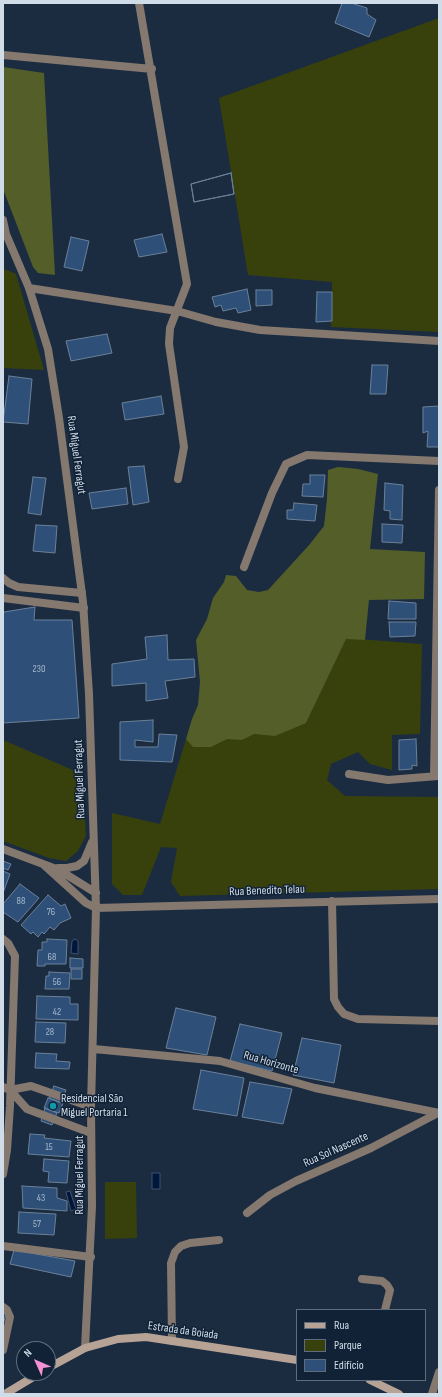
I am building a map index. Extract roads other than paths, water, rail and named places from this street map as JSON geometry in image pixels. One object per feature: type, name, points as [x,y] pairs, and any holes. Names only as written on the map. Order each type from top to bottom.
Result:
[{"type":"main road","name":"Estrada da Boiada","points":[[56,1364],[85,1348],[125,1338],[146,1337],[296,1360]]},
{"type":"main road","points":[[5,1394],[27,1381]]},
{"type":"main road","points":[[372,1381],[399,1394]]},
{"type":"street","points":[[139,3],[152,69],[187,284],[170,328],[169,344],[184,447],[178,479]]},
{"type":"street","points":[[3,55],[152,69]]},
{"type":"street","name":"Rua Miguel Ferragut","points":[[3,220],[4,235],[29,288],[48,349],[84,608],[89,694],[96,893],[91,1257],[85,1348]]},
{"type":"street","points":[[29,288],[177,311],[216,322],[260,330],[439,341]]},
{"type":"street","points":[[244,567],[272,493],[286,464],[307,455],[439,461]]},
{"type":"street","points":[[349,774],[388,780],[437,776],[439,490]]},
{"type":"street","points":[[3,578],[9,584],[18,587],[82,593]]},
{"type":"street","points":[[3,598],[84,608]]},
{"type":"street","points":[[44,865],[67,868],[77,866],[87,855],[93,835]]},
{"type":"street","points":[[3,849],[59,870],[96,893]]},
{"type":"street","points":[[44,865],[86,903],[96,908]]},
{"type":"street","name":"Rua Benedito Telau","points":[[96,908],[439,899]]},
{"type":"street","points":[[332,901],[334,999],[344,1014],[358,1019],[439,1021]]},
{"type":"street","points":[[3,939],[8,943],[15,956],[6,1088],[7,1150],[3,1174]]},
{"type":"street","name":"Rua Horizonte","points":[[94,1049],[220,1061],[315,1088],[438,1113]]},
{"type":"street","points":[[6,1088],[31,1086],[92,1107]]},
{"type":"street","points":[[6,1088],[28,1109],[92,1133]]},
{"type":"street","name":"Rua Sol Nascente","points":[[247,1212],[270,1195],[296,1181],[370,1148],[438,1113]]},
{"type":"street","points":[[172,1341],[171,1263],[175,1252],[181,1246],[190,1243],[219,1240]]},
{"type":"street","points":[[3,1246],[91,1257]]},
{"type":"street","points":[[362,1279],[382,1281],[387,1285],[390,1290],[385,1309]]},
{"type":"street","points":[[3,1307],[7,1310],[10,1317],[3,1350]]},
{"type":"street","points":[[432,1394],[439,1372]]},
{"type":"water","points":[[75,939],[78,941],[78,954],[71,953],[72,941]]},
{"type":"water","points":[[152,1173],[160,1173],[160,1189],[152,1189]]},
{"type":"water","points":[[70,1191],[76,1209],[71,1211],[66,1192]]},
{"type":"place","name":"Residencial São Miguel Portaria 1","points":[[53,1106]]}]
